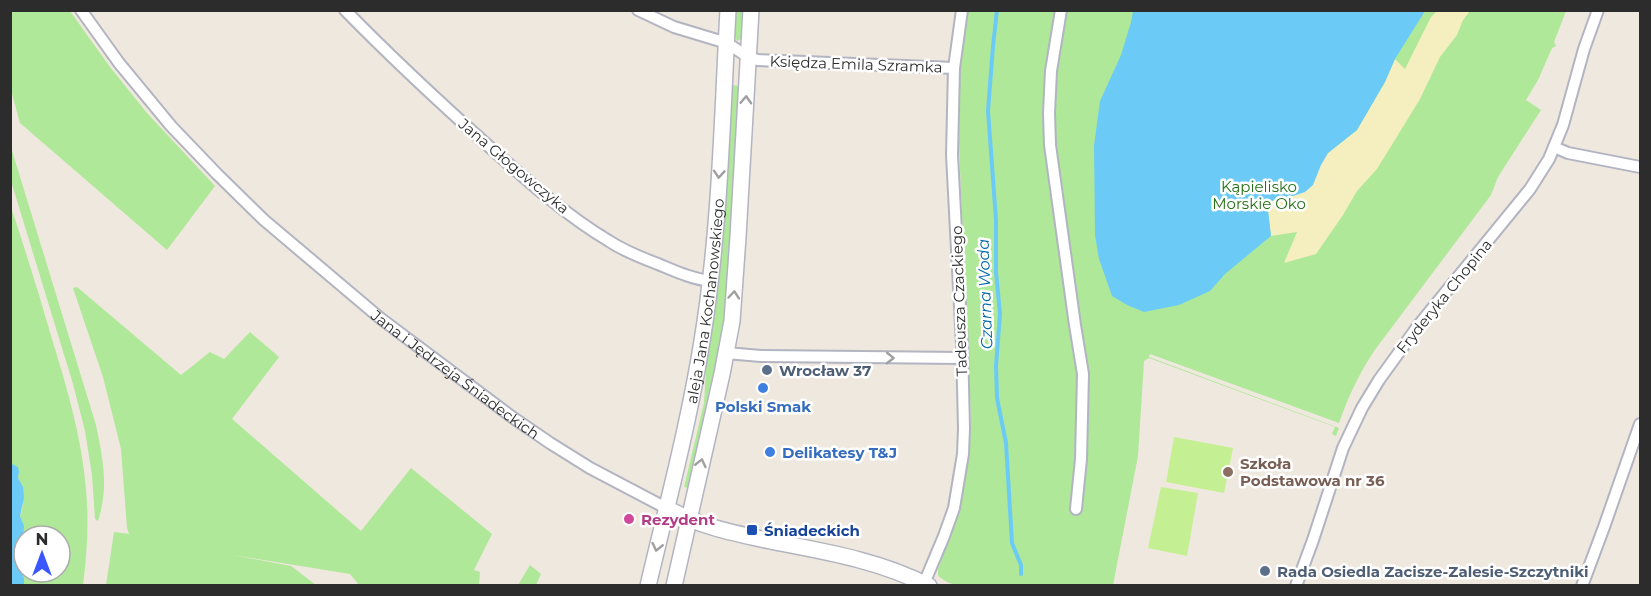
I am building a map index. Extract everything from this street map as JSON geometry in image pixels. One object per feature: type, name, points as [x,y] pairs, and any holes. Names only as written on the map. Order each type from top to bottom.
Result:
[{"type":"main road","name":"aleja Jana Kochanowskiego","points":[[648,585],[698,364],[710,281],[728,10]]},
{"type":"main road","name":"aleja Jana Kochanowskiego","points":[[674,585],[726,352],[735,294],[751,10]]},
{"type":"main road","name":"Jana i Jędrzeja Śniadeckich","points":[[666,508],[688,520],[723,531],[857,559],[884,567],[925,585]]},
{"type":"street","name":"Jana i Jędrzeja Śniadeckich","points":[[81,10],[119,63],[171,126],[264,220],[380,318],[512,417],[550,444],[590,468],[666,508]]},
{"type":"street","name":"Jana Głogowczyka","points":[[345,10],[449,111],[515,170],[586,226],[633,253],[696,279],[710,281]]},
{"type":"street","name":"Księdza Emila Szramka","points":[[638,10],[674,27],[727,43],[748,57],[762,61],[954,68]]},
{"type":"street","name":"Tadeusza Czackiego","points":[[925,585],[954,508],[962,464],[964,428],[962,358],[952,155],[954,68],[962,10]]},
{"type":"street","points":[[1061,10],[1052,71],[1049,113],[1050,145],[1083,374],[1081,459],[1076,509]]},
{"type":"street","name":"Fryderyka Chopina","points":[[1296,585],[1343,448],[1362,408],[1418,326],[1530,189],[1549,159],[1563,125],[1584,49],[1598,10]]},
{"type":"street","points":[[1554,147],[1568,153],[1641,167]]},
{"type":"street","points":[[726,352],[754,356],[962,358]]},
{"type":"street","points":[[1581,585],[1641,424]]},
{"type":"green space","points":[[11,10],[70,11],[110,67],[147,113],[215,186],[167,250],[20,123],[11,90]]},
{"type":"green space","points":[[735,11],[744,11],[741,39],[737,41],[734,36]]},
{"type":"green space","name":"Kąpielisko Morskie Oko","points":[[967,11],[1566,11],[1554,42],[1556,46],[1552,48],[1526,100],[1541,110],[1498,177],[1491,195],[1363,368],[1339,423],[1150,354],[1149,357],[1339,428],[1336,436],[1332,434],[1335,427],[1149,358],[1144,361],[1138,456],[1113,585],[955,585],[938,576],[938,569],[962,496],[971,420],[959,145],[960,63]]},
{"type":"green space","points":[[731,85],[740,86],[726,302],[715,372],[689,488],[684,487],[704,403]]},
{"type":"green space","points":[[10,144],[96,425],[103,462],[104,484],[98,521],[95,519],[92,475],[85,431],[73,384],[11,181]]},
{"type":"green space","points":[[10,204],[63,376],[81,451],[87,514],[83,585],[24,585],[72,584],[72,524],[22,524],[20,516],[23,507],[23,492],[18,478],[19,472],[10,463]]},
{"type":"green space","points":[[77,287],[181,375],[210,352],[224,359],[250,332],[279,357],[232,419],[361,531],[411,468],[492,534],[474,570],[480,572],[479,585],[359,585],[350,574],[232,555],[291,566],[316,585],[106,585],[114,532],[129,534],[121,449],[103,377],[73,288]]},
{"type":"green space","points":[[1174,437],[1233,448],[1224,493],[1166,482]]},
{"type":"green space","points":[[1161,487],[1198,493],[1187,556],[1148,548]]},
{"type":"green space","points":[[530,565],[541,574],[536,585],[518,585]]},
{"type":"sand","points":[[1437,11],[1470,11],[1463,20],[1457,35],[1440,57],[1420,99],[1377,169],[1357,191],[1316,254],[1284,263],[1297,232],[1271,236],[1267,202],[1293,196],[1316,176],[1328,153],[1357,130],[1385,82],[1395,59],[1405,69],[1431,17]]},
{"type":"water","points":[[1133,11],[1425,11],[1395,59],[1385,82],[1357,130],[1328,153],[1313,185],[1305,192],[1267,202],[1271,236],[1225,274],[1210,291],[1179,305],[1144,312],[1112,296],[1099,259],[1095,235],[1094,146],[1100,101],[1121,55]]},
{"type":"water","points":[[10,463],[18,467],[18,478],[23,487],[24,498],[20,516],[23,524],[12,524],[12,584],[24,585],[11,585]]},
{"type":"waterway","name":"Czarna Woda","points":[[997,10],[988,111],[1000,314],[996,366],[997,398],[1006,443],[1012,543],[1021,565],[1021,574]]},
{"type":"place","name":"Wrocław 37","points":[[767,370]]},
{"type":"place","name":"Polski Smak","points":[[763,388]]},
{"type":"place","name":"Delikatesy T&J","points":[[770,452]]},
{"type":"place","name":"Szkoła Podstawowa nr 36","points":[[1228,472]]},
{"type":"place","name":"Rezydent","points":[[629,519]]},
{"type":"place","name":"Śniadeckich","points":[[752,530]]},
{"type":"place","name":"Rada Osiedla Zacisze-Zalesie-Szczytniki","points":[[1265,571]]}]
